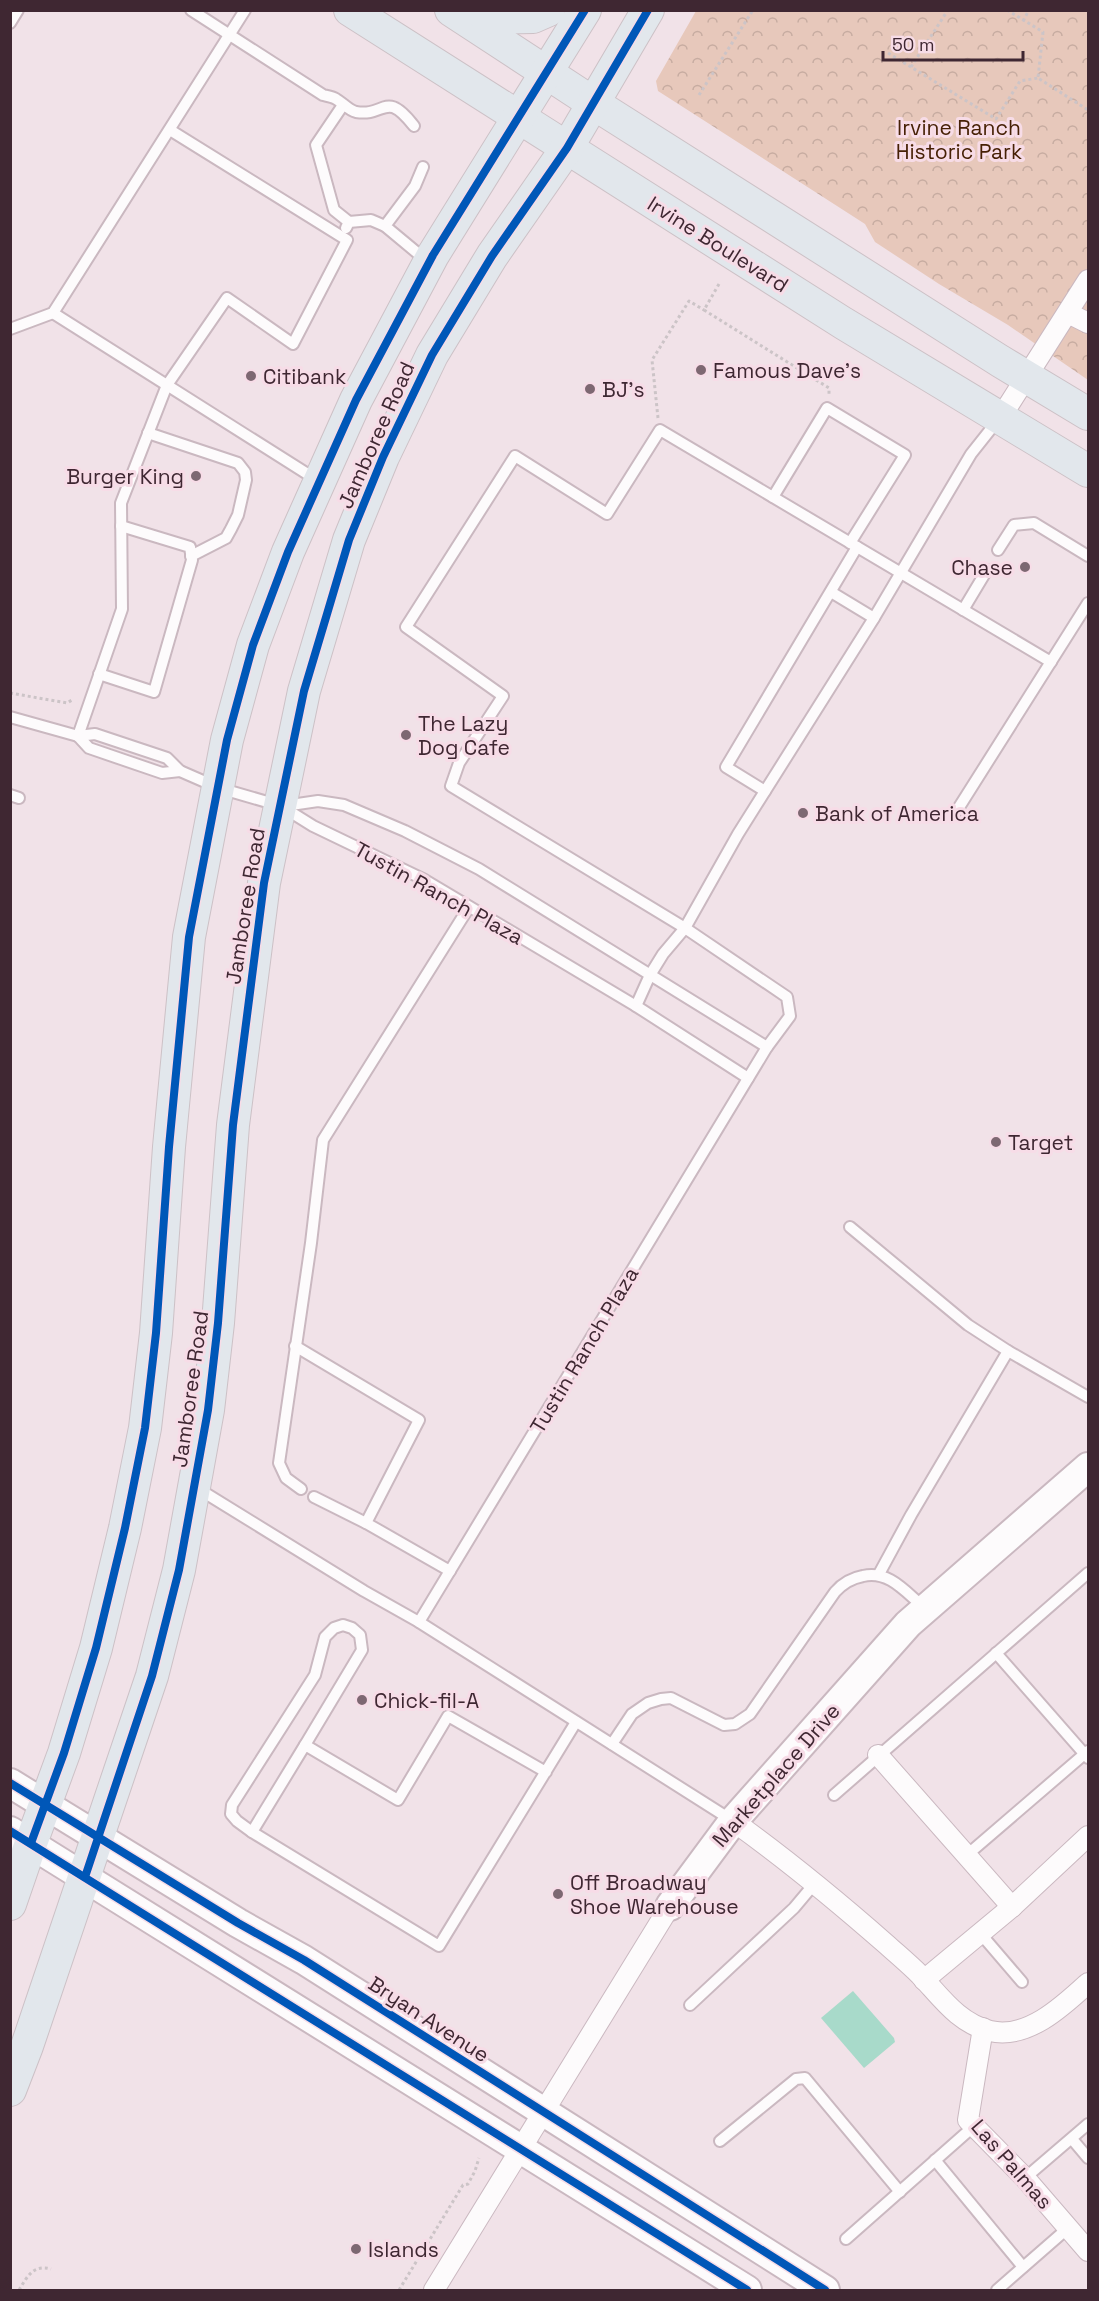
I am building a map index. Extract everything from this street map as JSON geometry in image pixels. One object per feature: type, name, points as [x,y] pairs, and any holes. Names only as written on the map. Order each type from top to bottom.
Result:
[{"type":"main road","name":"Irvine Boulevard","points":[[350,10],[843,323],[1089,471]]},
{"type":"main road","points":[[451,10],[593,104],[1089,414]]},
{"type":"main road","points":[[479,10],[492,18],[502,18],[533,17],[549,10]]},
{"type":"main road","name":"Jamboree Road","points":[[10,1904],[21,1837],[45,1804],[64,1753],[96,1648],[125,1528],[145,1428],[156,1333],[169,1147],[189,937],[228,740],[253,645],[288,552],[356,400],[429,263],[585,10]]},
{"type":"main road","name":"Jamboree Road","points":[[10,2090],[85,1877],[152,1676],[179,1570],[208,1410],[218,1323],[233,1125],[264,883],[307,680],[349,540],[383,458],[432,355],[492,256],[567,148],[648,10]]},
{"type":"main road","name":"Marketplace Drive","points":[[670,1906],[733,1821],[908,1624],[1089,1467]]},
{"type":"main road","name":"Bryan Avenue","points":[[10,1782],[238,1923],[304,1960],[823,2290]]},
{"type":"main road","points":[[21,1837],[747,2290]]},
{"type":"street","points":[[1000,417],[1089,279]]},
{"type":"street","points":[[1068,313],[1089,323]]},
{"type":"street","points":[[878,1755],[1012,1907]]},
{"type":"street","points":[[733,1821],[791,1863],[924,1980],[951,2010],[969,2023],[1006,2032],[1025,2029],[1064,2005],[1089,1983]]},
{"type":"street","points":[[924,1980],[1012,1907],[1089,1836]]},
{"type":"street","name":"Marketplace Drive","points":[[434,2290],[670,1906]]},
{"type":"street","name":"Las Palmas","points":[[983,2028],[968,2120],[1025,2178],[1089,2251]]},
{"type":"lane","points":[[10,23],[18,10]]},
{"type":"lane","points":[[191,10],[323,95],[358,112],[386,106],[402,110],[414,126]]},
{"type":"lane","points":[[10,329],[53,314],[245,10]]},
{"type":"lane","points":[[339,102],[316,146],[334,210],[350,222],[371,220],[385,226],[429,263]]},
{"type":"lane","points":[[78,736],[122,609],[121,503],[167,385],[227,298],[293,344],[347,240],[170,130]]},
{"type":"lane","points":[[385,226],[424,170],[423,167]]},
{"type":"lane","points":[[340,236],[350,222]]},
{"type":"lane","points":[[53,314],[318,481]]},
{"type":"lane","points":[[765,791],[726,767],[831,592],[854,545],[905,455],[827,408],[772,497]]},
{"type":"lane","points":[[636,1006],[650,975],[684,928],[765,791],[874,618],[971,454],[1000,417]]},
{"type":"lane","points":[[767,1047],[790,1016],[787,997],[684,928],[451,786],[459,763],[503,696],[406,627],[515,456],[607,514],[660,430],[1051,663]]},
{"type":"lane","points":[[148,433],[238,463],[245,472],[246,480],[237,515],[226,538],[191,556]]},
{"type":"lane","points":[[998,550],[1014,525],[1034,523],[1089,556]]},
{"type":"lane","points":[[99,674],[154,692],[192,560],[190,547],[121,526]]},
{"type":"lane","points":[[963,610],[987,570]]},
{"type":"lane","points":[[831,592],[874,618]]},
{"type":"lane","points":[[956,812],[1089,603]]},
{"type":"lane","name":"Tustin Ranch Plaza","points":[[10,717],[78,736],[94,734],[167,759],[180,771],[219,788],[281,806],[313,826],[423,879],[636,1006],[748,1078]]},
{"type":"lane","name":"Tustin Ranch Plaza","points":[[281,806],[318,801],[344,805],[405,831],[479,869],[767,1047],[419,1622]]},
{"type":"lane","points":[[301,1489],[286,1478],[279,1463],[311,1243],[323,1140],[469,908]]},
{"type":"lane","points":[[850,1227],[968,1325],[1008,1351],[1089,1397]]},
{"type":"lane","points":[[295,1346],[419,1420],[366,1523]]},
{"type":"lane","points":[[879,1574],[911,1515],[1008,1351]]},
{"type":"lane","points":[[195,1487],[364,1591],[419,1622],[733,1821]]},
{"type":"lane","points":[[314,1497],[366,1523],[450,1571]]},
{"type":"lane","points":[[834,1795],[1089,1573]]},
{"type":"lane","points":[[612,1744],[632,1714],[648,1702],[661,1699],[671,1698],[724,1725],[735,1724],[750,1714],[841,1585],[858,1577],[879,1574],[891,1579],[926,1609]]},
{"type":"lane","points":[[252,1832],[282,1786],[362,1650],[360,1635],[352,1628],[343,1625],[334,1628],[325,1637],[315,1675],[232,1805],[231,1814],[252,1832],[439,1946],[576,1722]]},
{"type":"lane","points":[[967,1855],[1087,1755],[996,1653]]},
{"type":"lane","points":[[305,1745],[398,1800],[448,1716],[546,1772]]},
{"type":"lane","points":[[690,2005],[794,1908],[814,1883]]},
{"type":"lane","points":[[980,1934],[1022,1982]]},
{"type":"lane","points":[[720,2141],[796,2079],[805,2078],[900,2192]]},
{"type":"lane","points":[[1025,2178],[1089,2124]]},
{"type":"lane","points":[[846,2239],[974,2126]]},
{"type":"lane","points":[[1072,2139],[1089,2158]]},
{"type":"lane","points":[[935,2160],[1023,2267]]},
{"type":"lane","points":[[997,2290],[1068,2228]]},
{"type":"path","points":[[699,95],[753,10]]},
{"type":"path","points":[[911,67],[948,10]]},
{"type":"path","points":[[1007,10],[1042,32],[1038,78]]},
{"type":"path","points":[[1023,21],[1029,10]]},
{"type":"path","points":[[888,53],[996,119],[1020,81],[1038,78],[1089,110]]},
{"type":"path","points":[[704,310],[718,284]]},
{"type":"path","points":[[660,430],[652,360],[689,301],[829,388],[827,408]]},
{"type":"path","points":[[10,693],[67,703],[72,700]]},
{"type":"path","points":[[399,2290],[463,2185],[468,2184],[479,2158]]},
{"type":"path","points":[[19,2290],[31,2271],[39,2268],[51,2269]]},
{"type":"green space","name":"Irvine Ranch Historic Park","points":[[696,11],[1088,11],[1088,380],[1008,325],[875,242],[865,224],[658,91],[656,81]]},
{"type":"shaded area","points":[[853,1991],[895,2042],[864,2068],[821,2018]]},
{"type":"cycle path","points":[[31,1843],[64,1753],[96,1648],[125,1528],[145,1428],[156,1333],[169,1147],[189,937],[227,740],[253,645],[288,552],[356,400],[433,255],[585,10]]},
{"type":"cycle path","points":[[85,1877],[152,1676],[179,1570],[208,1410],[218,1323],[233,1125],[264,883],[304,691],[349,540],[383,457],[432,355],[492,256],[567,148],[648,10]]},
{"type":"cycle path","points":[[10,1783],[238,1923],[304,1960],[825,2290]]},
{"type":"cycle path","points":[[10,1831],[747,2290]]},
{"type":"place","name":"Famous Dave's","points":[[701,370]]},
{"type":"place","name":"Citibank","points":[[251,376]]},
{"type":"place","name":"BJ's","points":[[590,389]]},
{"type":"place","name":"Burger King","points":[[196,476]]},
{"type":"place","name":"Chase","points":[[1025,567]]},
{"type":"place","name":"The Lazy Dog Cafe","points":[[406,735]]},
{"type":"place","name":"Bank of America","points":[[803,813]]},
{"type":"place","name":"Target","points":[[996,1142]]},
{"type":"place","name":"Chick-fil-A","points":[[362,1700]]},
{"type":"place","name":"Off Broadway Shoe Warehouse","points":[[558,1894]]},
{"type":"place","name":"Islands","points":[[356,2249]]}]
